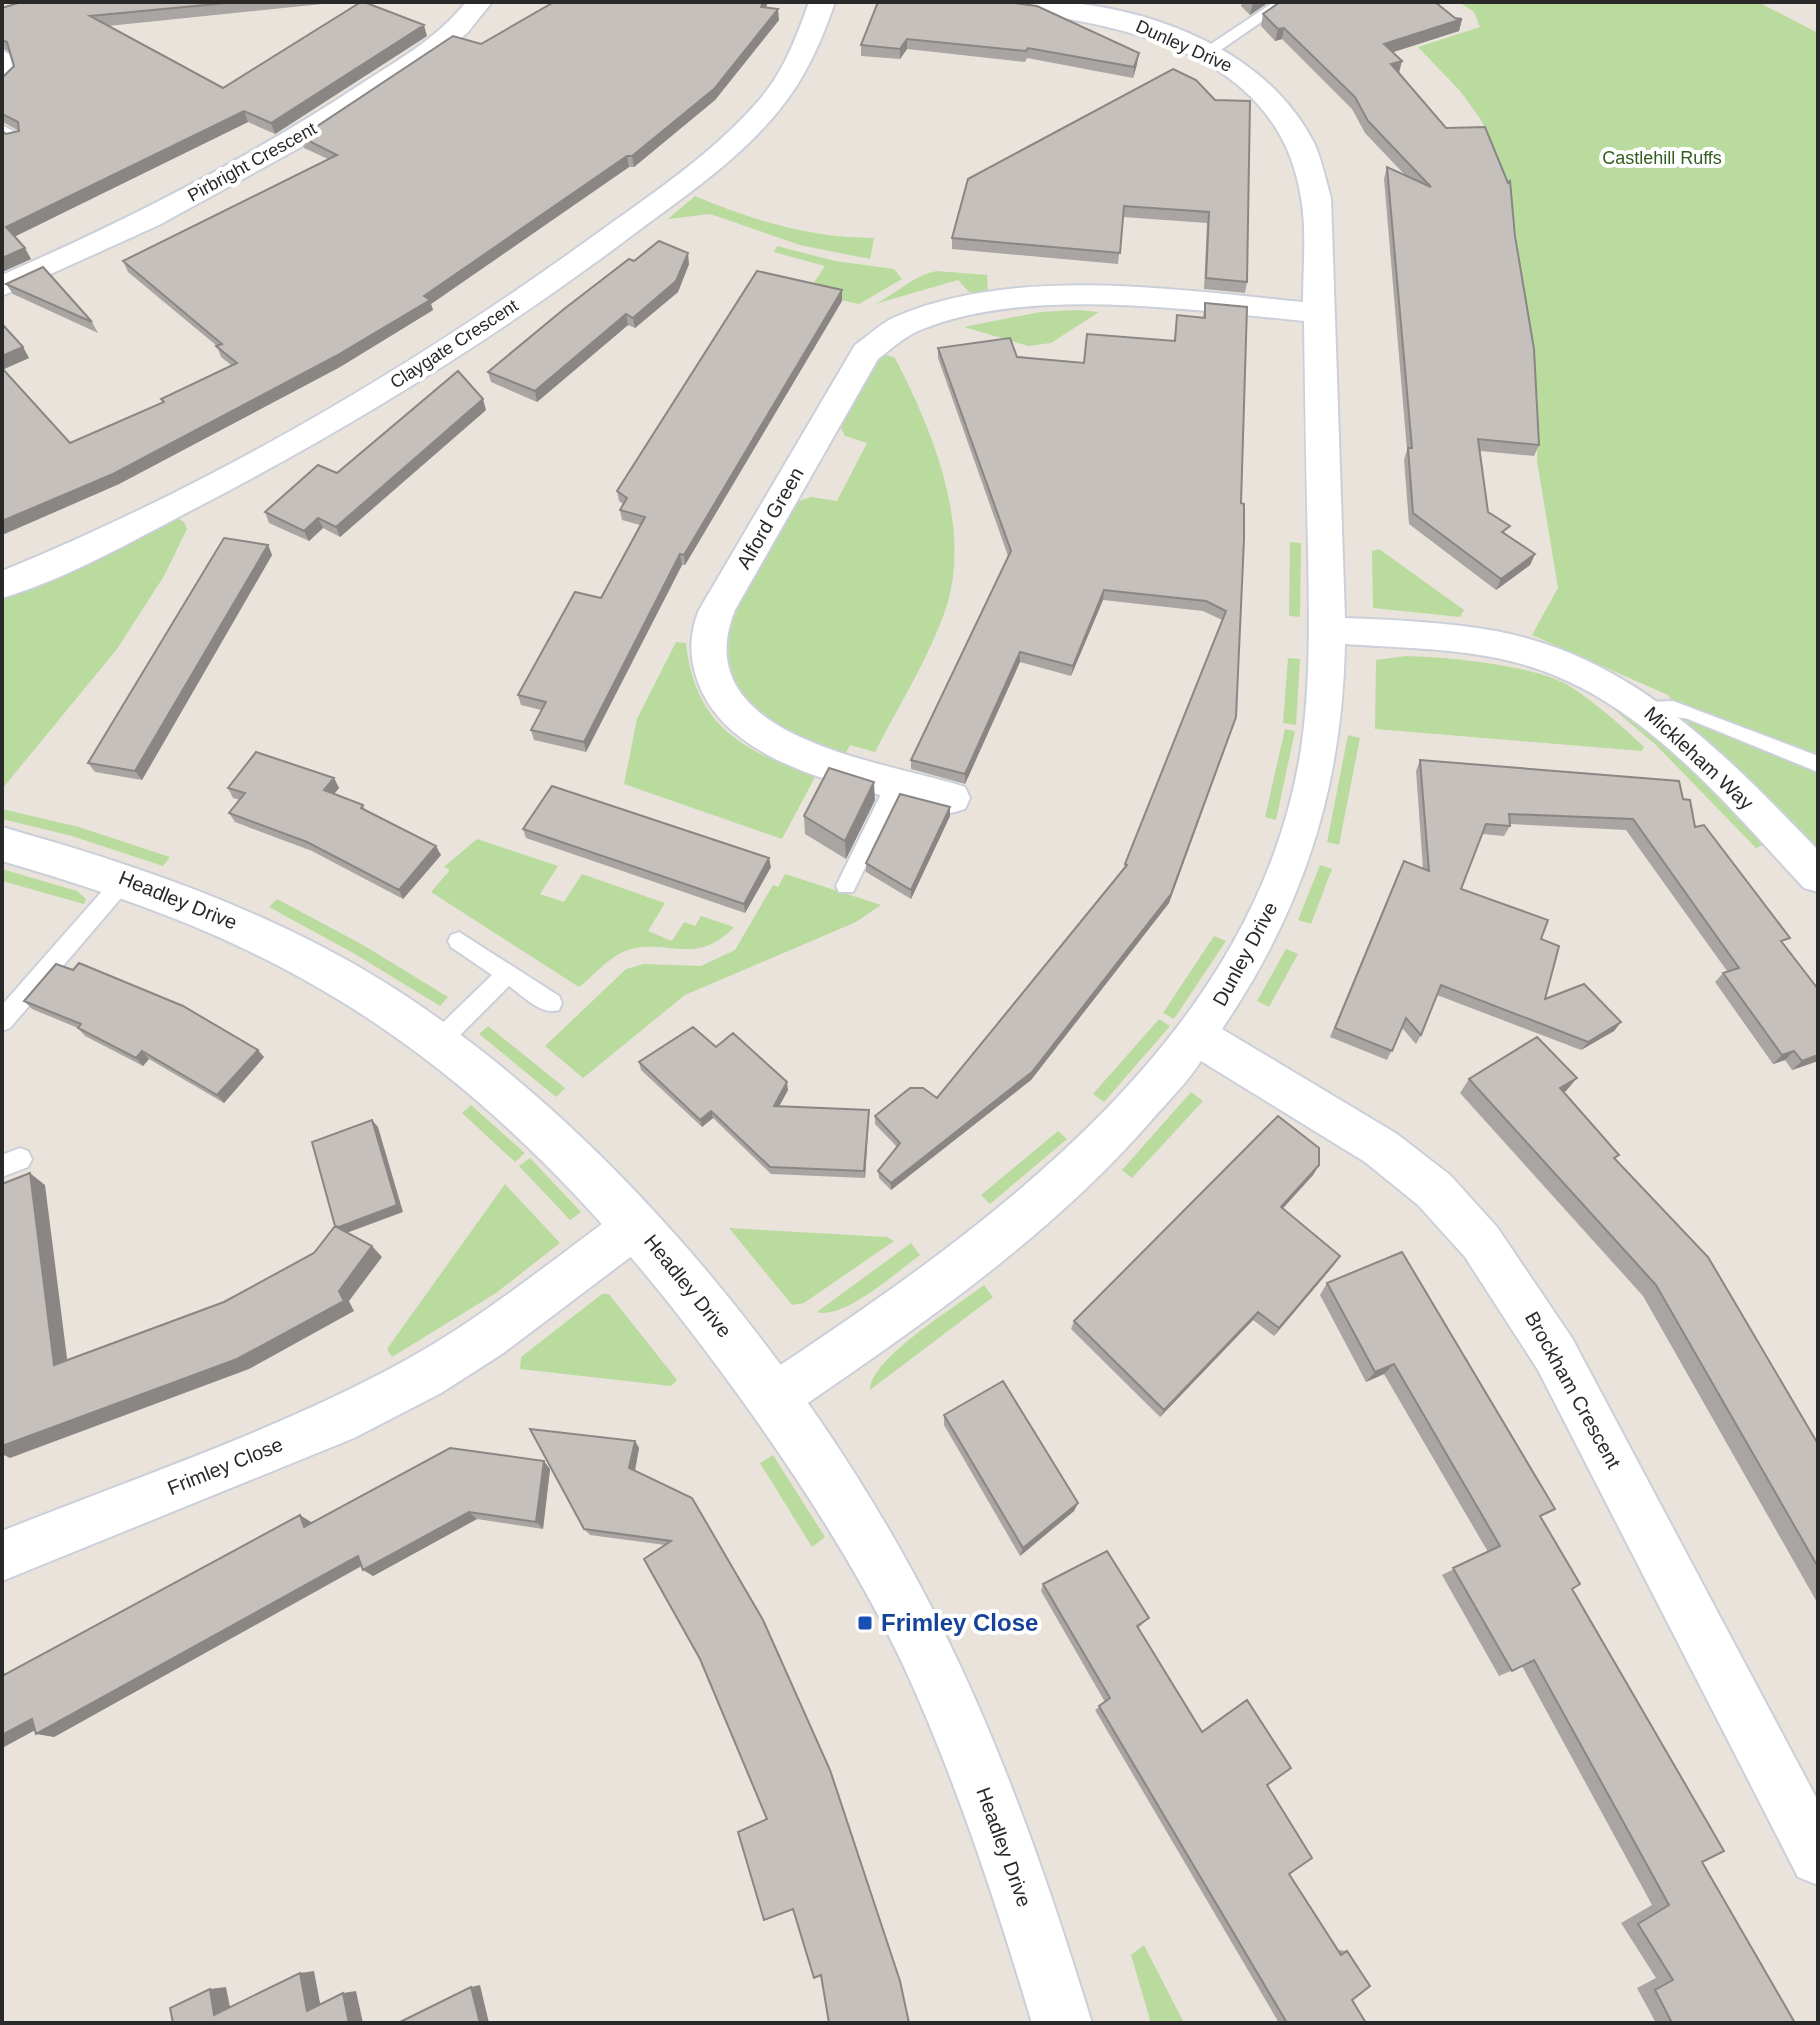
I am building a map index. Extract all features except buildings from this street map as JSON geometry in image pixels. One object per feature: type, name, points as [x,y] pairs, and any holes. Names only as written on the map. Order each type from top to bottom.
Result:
[{"type":"street","name":"Pirbright Crescent","points":[[2,286],[140,223],[283,147],[410,64],[457,26],[479,2]]},
{"type":"street","name":"Claygate Crescent","points":[[2,585],[102,540],[299,439],[462,341],[570,268],[694,173],[760,115],[794,70],[822,2]]},
{"type":"street","name":"Dunley Drive","points":[[772,1399],[1046,1199],[1120,1128],[1198,1037],[1256,938],[1295,842],[1316,771],[1323,729],[1327,630],[1316,198],[1303,147],[1275,100],[1247,77],[1207,53],[1133,23],[1006,2]]},
{"type":"street","name":"Alford Green","points":[[951,798],[792,749],[767,738],[735,715],[716,684],[711,667],[708,635],[712,622],[855,369],[884,335],[923,319],[992,302],[1057,294],[1319,313]]},
{"type":"street","name":"Mickleham Way","points":[[1327,630],[1460,640],[1521,649],[1590,676],[1649,709],[1698,753],[1818,876]]},
{"type":"street","name":"Headley Drive","points":[[2,844],[126,878],[217,913],[344,980],[437,1043],[544,1128],[637,1225],[705,1304],[866,1540],[927,1657],[993,1815],[1062,2023]]},
{"type":"street","name":"Brockham Crescent","points":[[1198,1037],[1381,1148],[1434,1190],[1489,1252],[1561,1364],[1818,1857]]},
{"type":"street","name":"Frimley Close","points":[[2,1556],[380,1401],[517,1317],[637,1225]]},
{"type":"lane","points":[[1207,53],[1283,2]]},
{"type":"lane","points":[[2,54],[9,78],[2,87]]},
{"type":"lane","points":[[2,129],[17,139]]},
{"type":"lane","points":[[1649,709],[1673,708],[1692,713],[1818,764]]},
{"type":"lane","points":[[846,886],[897,782]]},
{"type":"lane","points":[[2,1021],[126,878]]},
{"type":"lane","points":[[459,941],[551,1003]]},
{"type":"lane","points":[[437,1043],[507,974]]},
{"type":"green space","name":"Castlehill Ruffs","points":[[1459,2],[1758,2],[1818,33],[1818,856],[1696,734],[1668,695],[1532,635],[1558,588],[1537,461],[1538,401],[1510,187],[1481,120],[1461,92],[1418,47],[1480,27],[1474,12]]},
{"type":"green space","points":[[695,196],[783,226],[827,235],[874,238],[870,259],[800,245],[710,214],[668,219]]},
{"type":"green space","points":[[777,246],[835,261],[894,269],[902,279],[859,304],[807,293],[825,266],[774,252]]},
{"type":"green space","points":[[937,271],[987,275],[988,293],[969,292],[958,280],[875,304],[921,276]]},
{"type":"green space","points":[[1040,312],[1099,312],[1051,343],[1028,346],[964,327]]},
{"type":"green space","points":[[882,356],[895,358],[908,385],[943,474],[954,537],[954,568],[949,598],[935,636],[875,752],[850,745],[845,754],[802,737],[760,710],[743,693],[732,674],[727,651],[731,626],[744,594],[799,501],[811,497],[837,501],[867,443],[845,436],[840,426],[875,365]]},
{"type":"green space","points":[[177,518],[184,522],[187,529],[164,576],[117,649],[2,789],[2,596]]},
{"type":"green space","points":[[1290,542],[1301,543],[1300,617],[1289,616]]},
{"type":"green space","points":[[1379,549],[1464,610],[1460,617],[1373,608],[1372,551]]},
{"type":"green space","points":[[676,642],[686,643],[691,672],[700,696],[727,731],[766,756],[815,777],[782,839],[624,784],[637,719]]},
{"type":"green space","points":[[1406,656],[1491,664],[1556,679],[1590,701],[1644,747],[1642,751],[1375,729],[1376,660]]},
{"type":"green space","points":[[1288,658],[1300,659],[1296,725],[1283,723]]},
{"type":"green space","points":[[1598,696],[1661,738],[1763,845],[1756,848],[1656,745]]},
{"type":"green space","points":[[1285,729],[1295,731],[1276,820],[1265,817]]},
{"type":"green space","points":[[1348,735],[1360,738],[1339,845],[1327,842]]},
{"type":"green space","points":[[2,809],[79,827],[170,857],[163,866],[72,836],[2,819]]},
{"type":"green space","points":[[477,839],[558,866],[540,894],[564,902],[582,874],[665,903],[648,931],[672,941],[684,922],[695,926],[701,916],[734,927],[706,946],[692,949],[638,948],[623,952],[579,987],[431,892],[450,870],[444,867]]},
{"type":"green space","points":[[1320,865],[1332,869],[1311,924],[1298,920]]},
{"type":"green space","points":[[2,869],[77,891],[86,899],[84,904],[2,881]]},
{"type":"green space","points":[[785,874],[881,905],[856,922],[685,995],[583,1078],[545,1046],[626,969],[644,964],[701,966],[735,950],[773,885],[778,887]]},
{"type":"green space","points":[[277,899],[363,945],[448,997],[440,1006],[355,954],[269,907]]},
{"type":"green space","points":[[1214,936],[1226,941],[1174,1019],[1163,1013]]},
{"type":"green space","points":[[1286,949],[1298,954],[1269,1007],[1257,1001]]},
{"type":"green space","points":[[1159,1019],[1170,1026],[1104,1102],[1093,1094]]},
{"type":"green space","points":[[488,1026],[565,1088],[556,1097],[479,1034]]},
{"type":"green space","points":[[1191,1092],[1203,1101],[1132,1178],[1122,1170]]},
{"type":"green space","points":[[471,1105],[525,1153],[515,1162],[462,1113]]},
{"type":"green space","points":[[1058,1131],[1067,1139],[990,1204],[981,1195]]},
{"type":"green space","points":[[530,1158],[581,1212],[570,1220],[519,1166]]},
{"type":"green space","points":[[505,1184],[560,1243],[496,1293],[392,1357],[387,1349]]},
{"type":"green space","points":[[729,1228],[887,1237],[894,1241],[804,1303],[792,1305]]},
{"type":"green space","points":[[911,1243],[920,1255],[885,1282],[841,1309],[817,1312]]},
{"type":"green space","points":[[984,1285],[993,1297],[870,1390],[874,1377],[899,1348]]},
{"type":"green space","points":[[602,1294],[609,1294],[677,1380],[671,1386],[520,1369],[521,1357]]},
{"type":"green space","points":[[773,1455],[825,1537],[812,1547],[760,1463]]},
{"type":"green space","points":[[1144,1945],[1184,2023],[1151,2023],[1131,1955]]},
{"type":"place","name":"Frimley Close","points":[[865,1623]]}]
